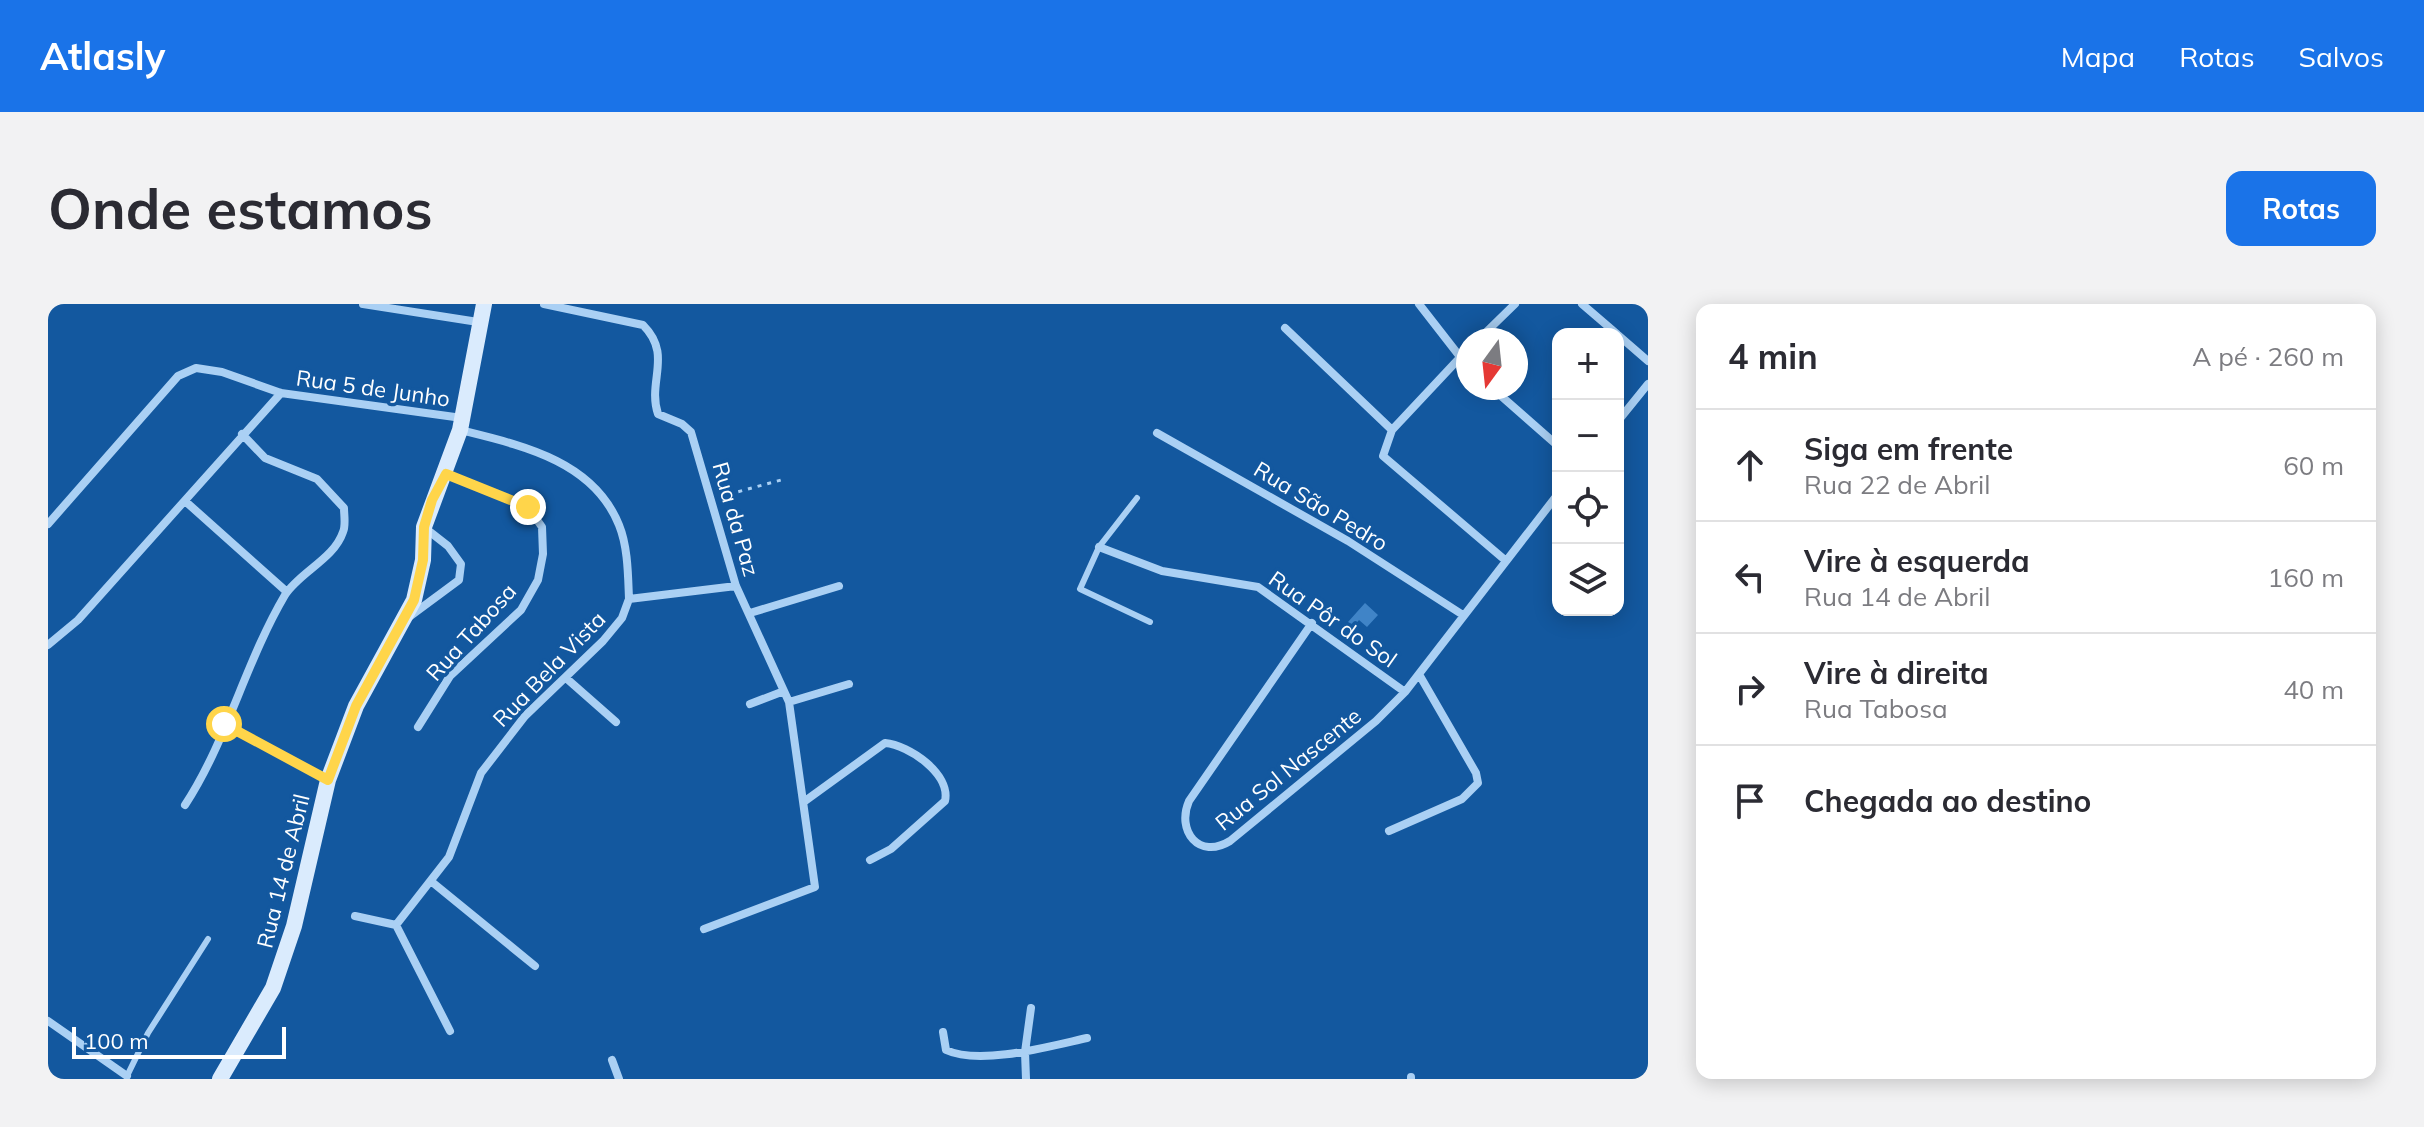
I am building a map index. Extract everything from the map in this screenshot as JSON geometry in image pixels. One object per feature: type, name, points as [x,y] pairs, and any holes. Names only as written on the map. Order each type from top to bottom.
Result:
[{"type":"street","points":[[363,304],[478,322]]},
{"type":"street","name":"Rua 14 de Abril","points":[[220,1079],[273,988],[294,926],[328,780],[356,706],[414,600],[423,560],[424,527],[432,500],[446,474],[461,424],[478,322],[484,304]]},
{"type":"street","name":"Rua da Paz","points":[[544,304],[643,325],[654,336],[659,348],[658,414],[682,424],[691,432],[736,586],[789,702],[815,887],[704,929]]},
{"type":"street","points":[[1419,304],[1456,354]]},
{"type":"street","points":[[1490,328],[1515,304]]},
{"type":"street","points":[[1582,304],[1611,328]]},
{"type":"street","points":[[1285,328],[1392,430]]},
{"type":"street","points":[[1624,339],[1648,361]]},
{"type":"street","points":[[1456,361],[1392,430],[1385,442],[1383,456],[1505,560]]},
{"type":"street","points":[[48,524],[178,376],[196,368],[222,372],[281,393]]},
{"type":"street","points":[[1624,414],[1648,384]]},
{"type":"street","name":"Rua 5 de Junho","points":[[48,645],[78,620],[281,393],[461,424]]},
{"type":"street","points":[[1506,400],[1552,441]]},
{"type":"street","name":"Rua Bela Vista","points":[[396,925],[449,857],[481,773],[525,716],[566,678],[622,618],[629,599],[628,563],[619,524],[599,494],[558,459],[461,424]]},
{"type":"street","name":"Rua São Pedro","points":[[1157,433],[1348,541],[1463,615]]},
{"type":"street","points":[[185,805],[203,777],[224,724],[287,592],[326,555],[343,532],[344,508],[317,479],[265,458],[242,434]]},
{"type":"street","name":"Rua Tabosa","points":[[418,727],[450,676],[521,610],[538,580],[543,554],[542,527],[528,507],[446,474]]},
{"type":"street","points":[[185,501],[287,592]]},
{"type":"street","name":"Rua Sol Nascente","points":[[1312,623],[1189,801],[1183,818],[1193,841],[1208,849],[1230,841],[1376,721],[1405,692],[1552,501]]},
{"type":"street","points":[[405,620],[459,580],[461,564],[448,546],[424,527]]},
{"type":"street","name":"Rua Pôr do Sol","points":[[1099,547],[1174,574],[1258,587],[1405,692]]},
{"type":"street","name":"Rua Bela Vista","points":[[629,599],[736,586]]},
{"type":"street","points":[[750,613],[839,586]]},
{"type":"street","name":"Rua Pôr do Sol","points":[[1389,831],[1462,799],[1478,783],[1476,773],[1420,676]]},
{"type":"street","points":[[566,678],[616,722]]},
{"type":"street","points":[[789,702],[849,684]]},
{"type":"street","points":[[750,704],[784,691]]},
{"type":"street","points":[[224,724],[328,780]]},
{"type":"street","points":[[805,801],[837,781],[878,746],[892,744],[914,753],[942,782],[946,798],[891,849],[870,860]]},
{"type":"street","points":[[432,882],[535,966]]},
{"type":"street","points":[[355,916],[396,925],[450,1031]]},
{"type":"street","points":[[1026,1079],[1025,1052],[1031,1008]]},
{"type":"street","points":[[48,1021],[127,1076]]},
{"type":"street","points":[[943,1032],[944,1047],[950,1053],[1025,1052],[1087,1038]]},
{"type":"street","points":[[612,1060],[619,1079]]},
{"type":"lane","points":[[1137,498],[1099,547],[1080,589],[1150,622]]},
{"type":"lane","points":[[127,1076],[148,1033],[208,939]]},
{"type":"path","points":[[711,500],[781,480]]},
{"type":"building","points":[[1365,603],[1378,615],[1367,627],[1359,620],[1353,627],[1348,622]]},
{"type":"route","points":[[224,724],[328,780],[356,706],[414,600],[423,560],[424,527],[432,500],[446,474],[528,507]]}]
